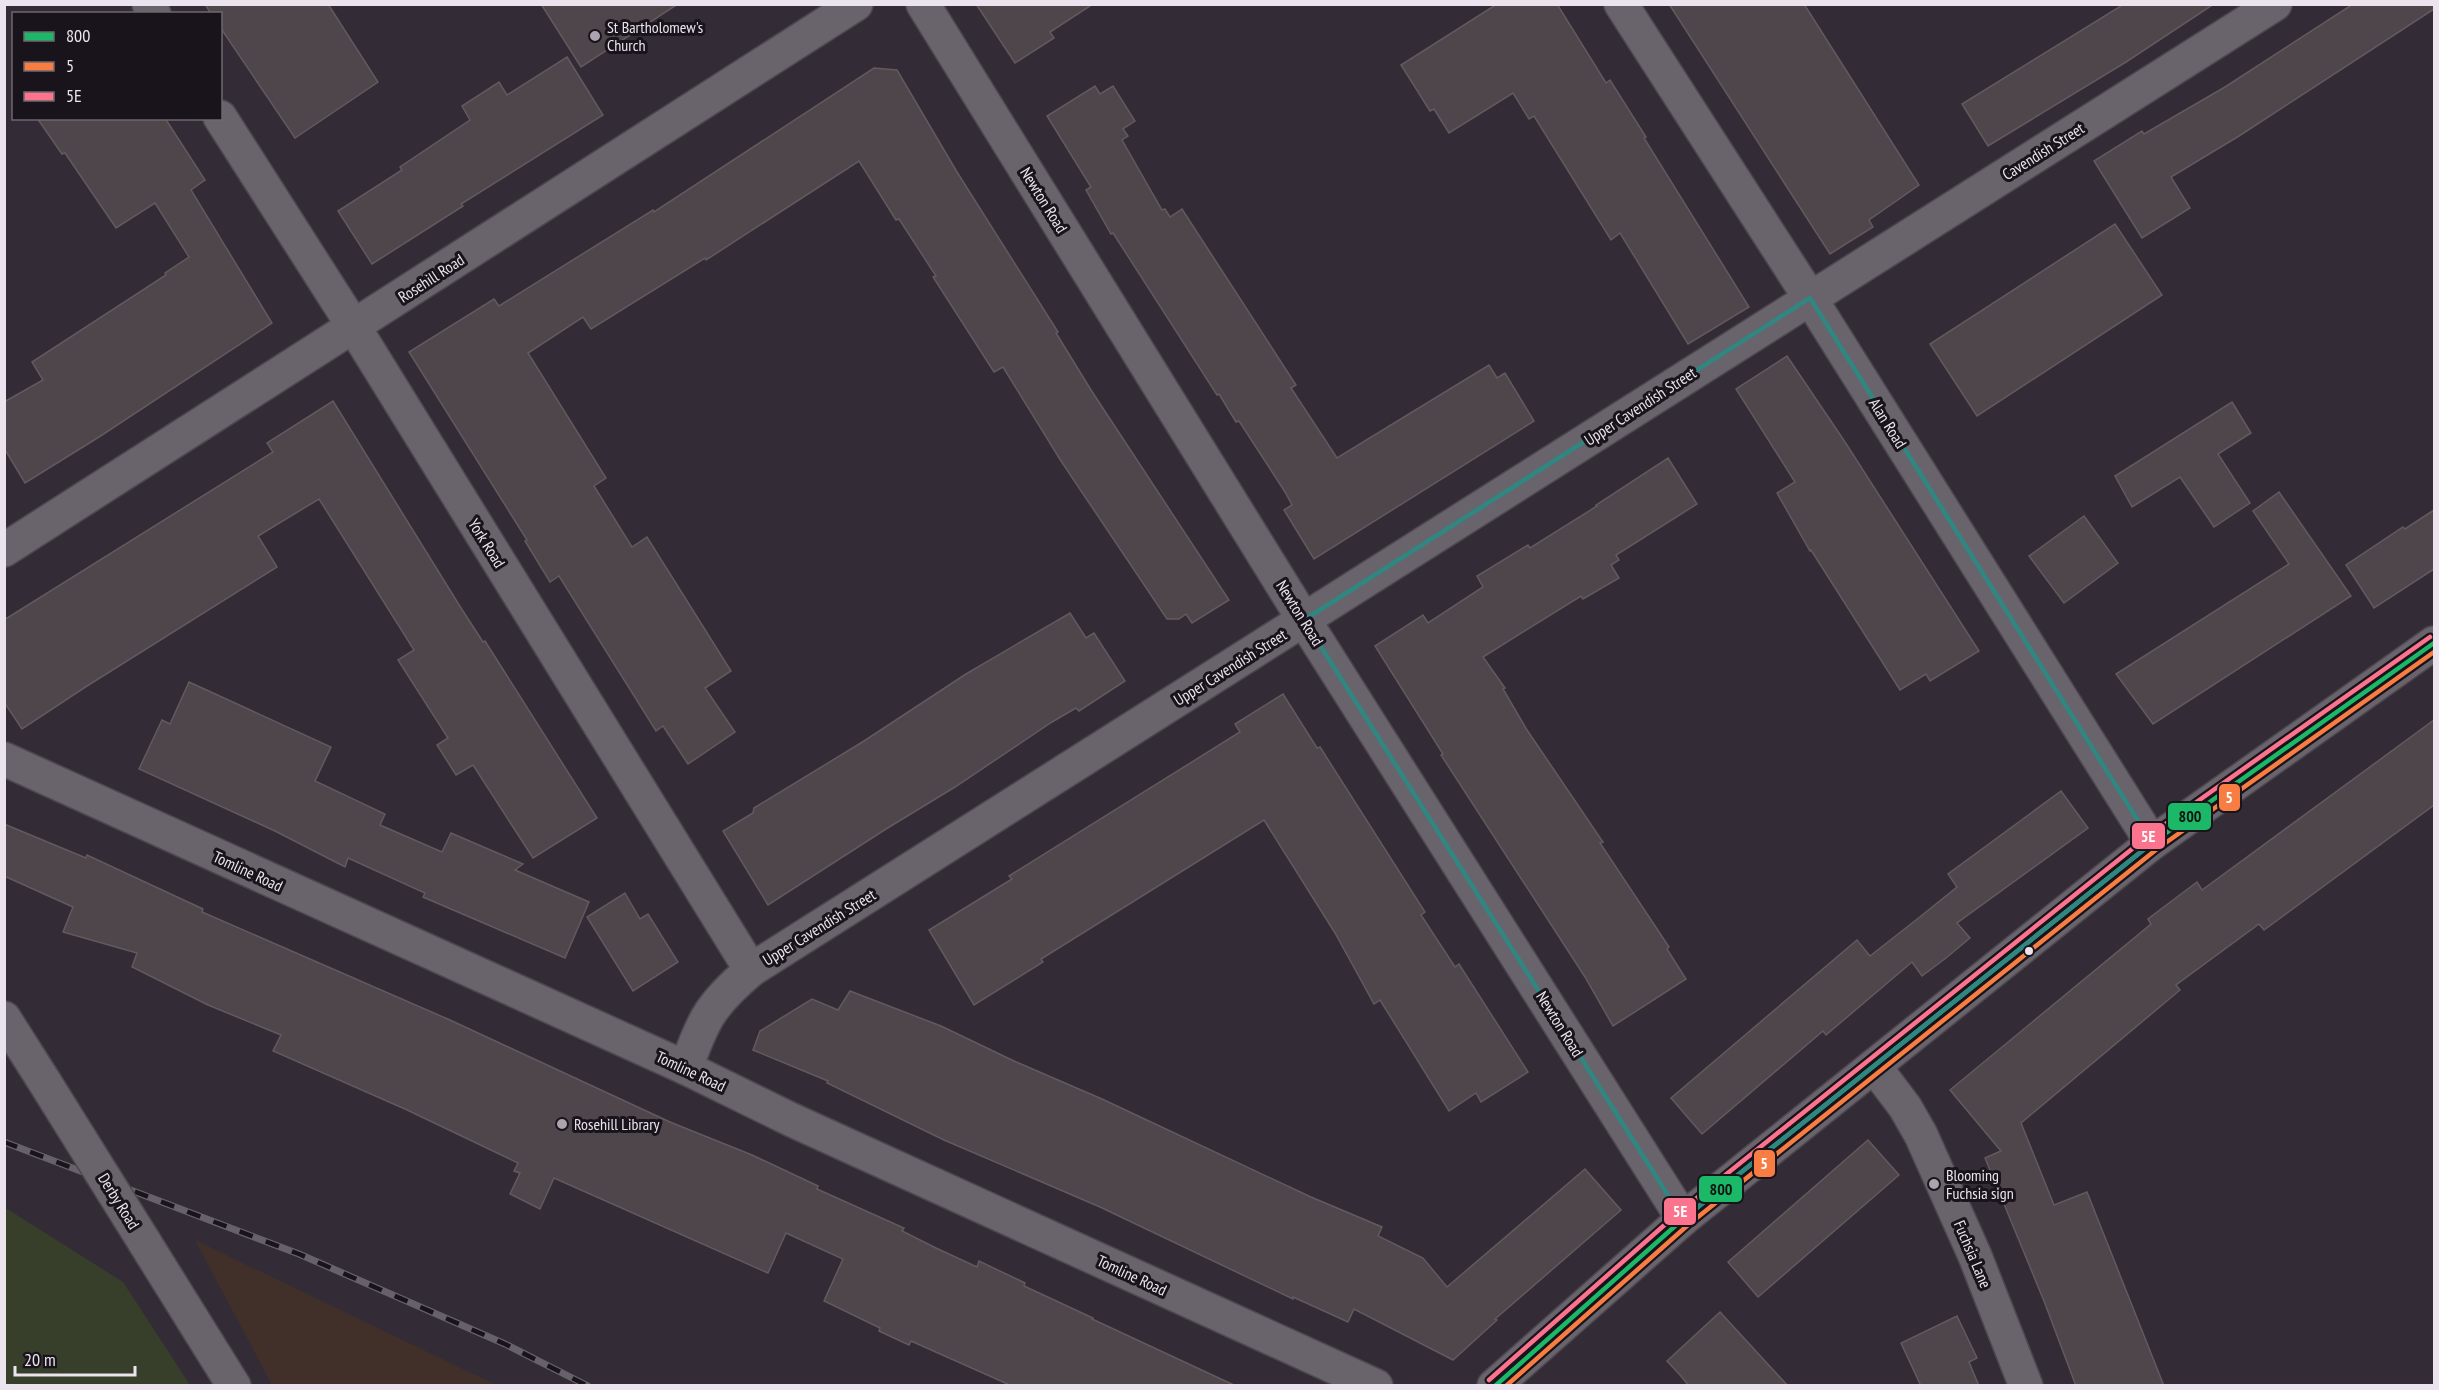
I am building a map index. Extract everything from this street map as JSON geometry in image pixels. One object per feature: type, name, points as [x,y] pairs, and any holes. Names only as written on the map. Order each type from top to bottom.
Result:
[{"type":"street","name":"Rosehill Road","points":[[4,550],[856,4]]},
{"type":"street","name":"Newton Road","points":[[923,4],[1304,620],[1683,1219]]},
{"type":"street","name":"Alan Road","points":[[1621,4],[1810,298],[2152,843]]},
{"type":"street","name":"Cavendish Street","points":[[1810,298],[2275,4]]},
{"type":"street","name":"York Road","points":[[222,120],[354,327],[751,970]]},
{"type":"street","name":"Upper Cavendish Street","points":[[686,1068],[696,1036],[708,1013],[724,992],[751,970],[1810,298]]},
{"type":"street","points":[[1494,1386],[1683,1219],[2152,843],[2434,643]]},
{"type":"street","name":"Tomline Road","points":[[4,759],[686,1068],[792,1120],[1376,1386]]},
{"type":"street","name":"Derby Road","points":[[4,1017],[234,1386]]},
{"type":"street","name":"Fuchsia Lane","points":[[1874,1066],[1905,1107],[1920,1135],[1975,1256],[2026,1386]]},
{"type":"highlighted area","points":[[1810,298],[2152,843],[1683,1219],[1304,620]]},
{"type":"shaded area","points":[[195,1240],[496,1385],[272,1385]]},
{"type":"green space","points":[[4,1207],[123,1282],[190,1385],[5,1385]]},
{"type":"building","points":[[205,4],[328,4],[378,82],[295,138],[222,30],[222,12],[210,12]]},
{"type":"building","name":"St Bartholomew's Church","points":[[541,4],[678,4],[581,67]]},
{"type":"building","points":[[976,4],[1093,4],[1050,32],[1054,38],[1015,63]]},
{"type":"building","points":[[1497,4],[1557,4],[1606,83],[1610,80],[1749,307],[1688,344],[1620,233],[1611,240],[1534,116],[1529,119],[1513,93],[1449,133],[1434,109],[1430,111],[1401,65]]},
{"type":"building","points":[[1669,4],[1804,4],[1919,185],[1869,220],[1873,227],[1830,254]]},
{"type":"building","points":[[2124,4],[2214,4],[2126,62],[1988,146],[1962,104]]},
{"type":"building","points":[[2353,4],[2434,4],[2434,9],[2239,136],[2171,177],[2190,208],[2142,238],[2094,161],[2142,131],[2144,134],[2225,87]]},
{"type":"building","points":[[567,57],[603,115],[461,204],[463,206],[372,264],[338,211],[402,170],[400,167],[470,120],[462,106],[499,82],[507,95]]},
{"type":"building","points":[[874,68],[897,70],[957,172],[1058,332],[1056,333],[1091,390],[1229,600],[1192,623],[1186,614],[1179,619],[1167,619],[1061,461],[1003,367],[994,372],[933,277],[936,276],[899,219],[896,220],[859,161],[706,260],[705,258],[591,329],[583,317],[528,353],[606,478],[594,486],[632,547],[647,537],[731,671],[705,688],[735,732],[688,764],[663,726],[656,731],[559,576],[550,582],[525,541],[527,540],[409,352],[494,299],[499,306],[653,210],[654,212]]},
{"type":"building","points":[[1095,86],[1100,94],[1113,86],[1135,121],[1123,129],[1128,136],[1122,140],[1162,210],[1165,209],[1170,217],[1182,209],[1296,385],[1291,388],[1337,458],[1489,365],[1497,378],[1505,373],[1534,421],[1314,559],[1284,510],[1292,505],[1285,492],[1239,421],[1236,422],[1219,394],[1217,395],[1113,233],[1111,234],[1086,190],[1091,187],[1047,116]]},
{"type":"building","points":[[38,120],[166,120],[205,180],[191,190],[272,323],[25,483],[4,448],[4,402],[43,380],[32,362],[166,275],[165,273],[189,257],[155,203],[116,228],[65,153],[62,154]]},
{"type":"building","points":[[2115,224],[2162,295],[1977,416],[1930,344]]},
{"type":"building","points":[[1787,356],[1979,651],[1930,681],[1926,674],[1900,690],[1810,551],[1777,493],[1795,482],[1736,389]]},
{"type":"building","points":[[333,401],[461,608],[483,642],[485,641],[597,818],[533,858],[473,765],[456,775],[437,745],[448,738],[398,660],[414,650],[319,499],[258,536],[277,567],[22,729],[4,702],[4,620],[273,452],[267,443]]},
{"type":"building","points":[[2232,402],[2251,433],[2218,454],[2250,503],[2214,527],[2180,477],[2132,507],[2115,476]]},
{"type":"building","points":[[1668,458],[1697,504],[1616,555],[1619,560],[1611,565],[1619,578],[1583,599],[1581,596],[1483,657],[1505,688],[1503,689],[1527,730],[1603,842],[1600,843],[1669,947],[1667,949],[1686,979],[1613,1026],[1585,977],[1441,755],[1443,754],[1375,646],[1423,615],[1428,623],[1483,587],[1477,576],[1528,545],[1530,548]]},
{"type":"building","points":[[2279,492],[2351,596],[2153,724],[2116,674],[2289,564],[2253,511]]},
{"type":"building","points":[[2434,510],[2434,569],[2374,608],[2346,565],[2403,527],[2405,529]]},
{"type":"building","points":[[2084,516],[2118,563],[2064,603],[2029,556]]},
{"type":"building","points":[[1070,613],[1086,638],[1094,633],[1125,681],[1079,711],[1076,708],[1052,722],[955,787],[768,905],[723,831],[753,813],[754,808],[864,741],[966,674]]},
{"type":"building","points":[[189,682],[331,747],[315,781],[385,814],[380,825],[442,852],[451,833],[523,864],[515,870],[589,902],[565,958],[423,897],[425,893],[348,858],[345,867],[275,831],[139,769],[162,720],[170,724]]},
{"type":"building","points":[[1283,694],[1317,748],[1320,747],[1425,912],[1421,915],[1455,967],[1459,964],[1528,1072],[1481,1102],[1476,1093],[1449,1111],[1380,1000],[1374,1004],[1335,933],[1264,820],[1041,959],[1043,962],[974,1005],[929,930],[1012,879],[1009,876],[1240,732],[1235,724]]},
{"type":"building","points":[[2434,720],[2434,805],[2264,930],[2259,924],[2176,985],[2180,990],[2021,1123],[2054,1205],[2087,1192],[2164,1386],[2076,1386],[1985,1158],[2001,1151],[1950,1090],[2151,924],[2148,919],[2197,882],[2202,890]]},
{"type":"building","points":[[2061,791],[2088,828],[1957,923],[1970,938],[1946,958],[1922,976],[1912,962],[1826,1035],[1823,1031],[1702,1134],[1671,1098],[1857,940],[1870,956],[1916,920],[1957,887],[1948,874]]},
{"type":"building","points":[[4,824],[86,858],[87,855],[203,909],[202,912],[450,1020],[670,1122],[752,1155],[818,1186],[817,1189],[904,1228],[902,1231],[936,1248],[977,1267],[979,1261],[1025,1283],[1024,1286],[1236,1386],[1012,1386],[911,1341],[909,1345],[824,1301],[843,1259],[786,1233],[768,1273],[554,1178],[540,1209],[510,1194],[520,1173],[514,1171],[518,1163],[405,1109],[273,1051],[281,1035],[208,1005],[132,967],[137,953],[63,932],[73,907],[4,876]]},
{"type":"building","points":[[625,893],[640,919],[648,914],[678,962],[633,991],[587,917]]},
{"type":"building","points":[[850,991],[941,1026],[1311,1197],[1382,1227],[1378,1236],[1423,1258],[1447,1287],[1585,1169],[1621,1210],[1495,1319],[1497,1320],[1453,1360],[1354,1309],[1348,1322],[1293,1297],[1293,1299],[1100,1207],[944,1140],[827,1083],[828,1081],[753,1050],[760,1031],[812,999],[838,1010]]},
{"type":"building","points":[[1868,1140],[1899,1175],[1758,1297],[1728,1262]]},
{"type":"building","points":[[1720,1312],[1788,1386],[1689,1386],[1667,1361]]},
{"type":"building","points":[[1957,1316],[1977,1358],[1969,1362],[1979,1386],[1921,1386],[1901,1343]]},
{"type":"railway","points":[[4,1142],[299,1254],[505,1344],[588,1386]]},
{"type":"transit line","name":"5E","points":[[1489,1380],[1678,1213],[2147,837],[2430,637]]},
{"type":"transit line","name":"800","points":[[1495,1386],[1683,1219],[2152,843],[2434,643]]},
{"type":"transit line","name":"5","points":[[1506,1386],[1688,1225],[2157,849],[2434,652]]},
{"type":"place","name":"St Bartholomew's Church","points":[[595,36]]},
{"type":"place","name":"Rosehill Library","points":[[562,1124]]},
{"type":"place","name":"Blooming Fuchsia sign","points":[[1934,1184]]}]
